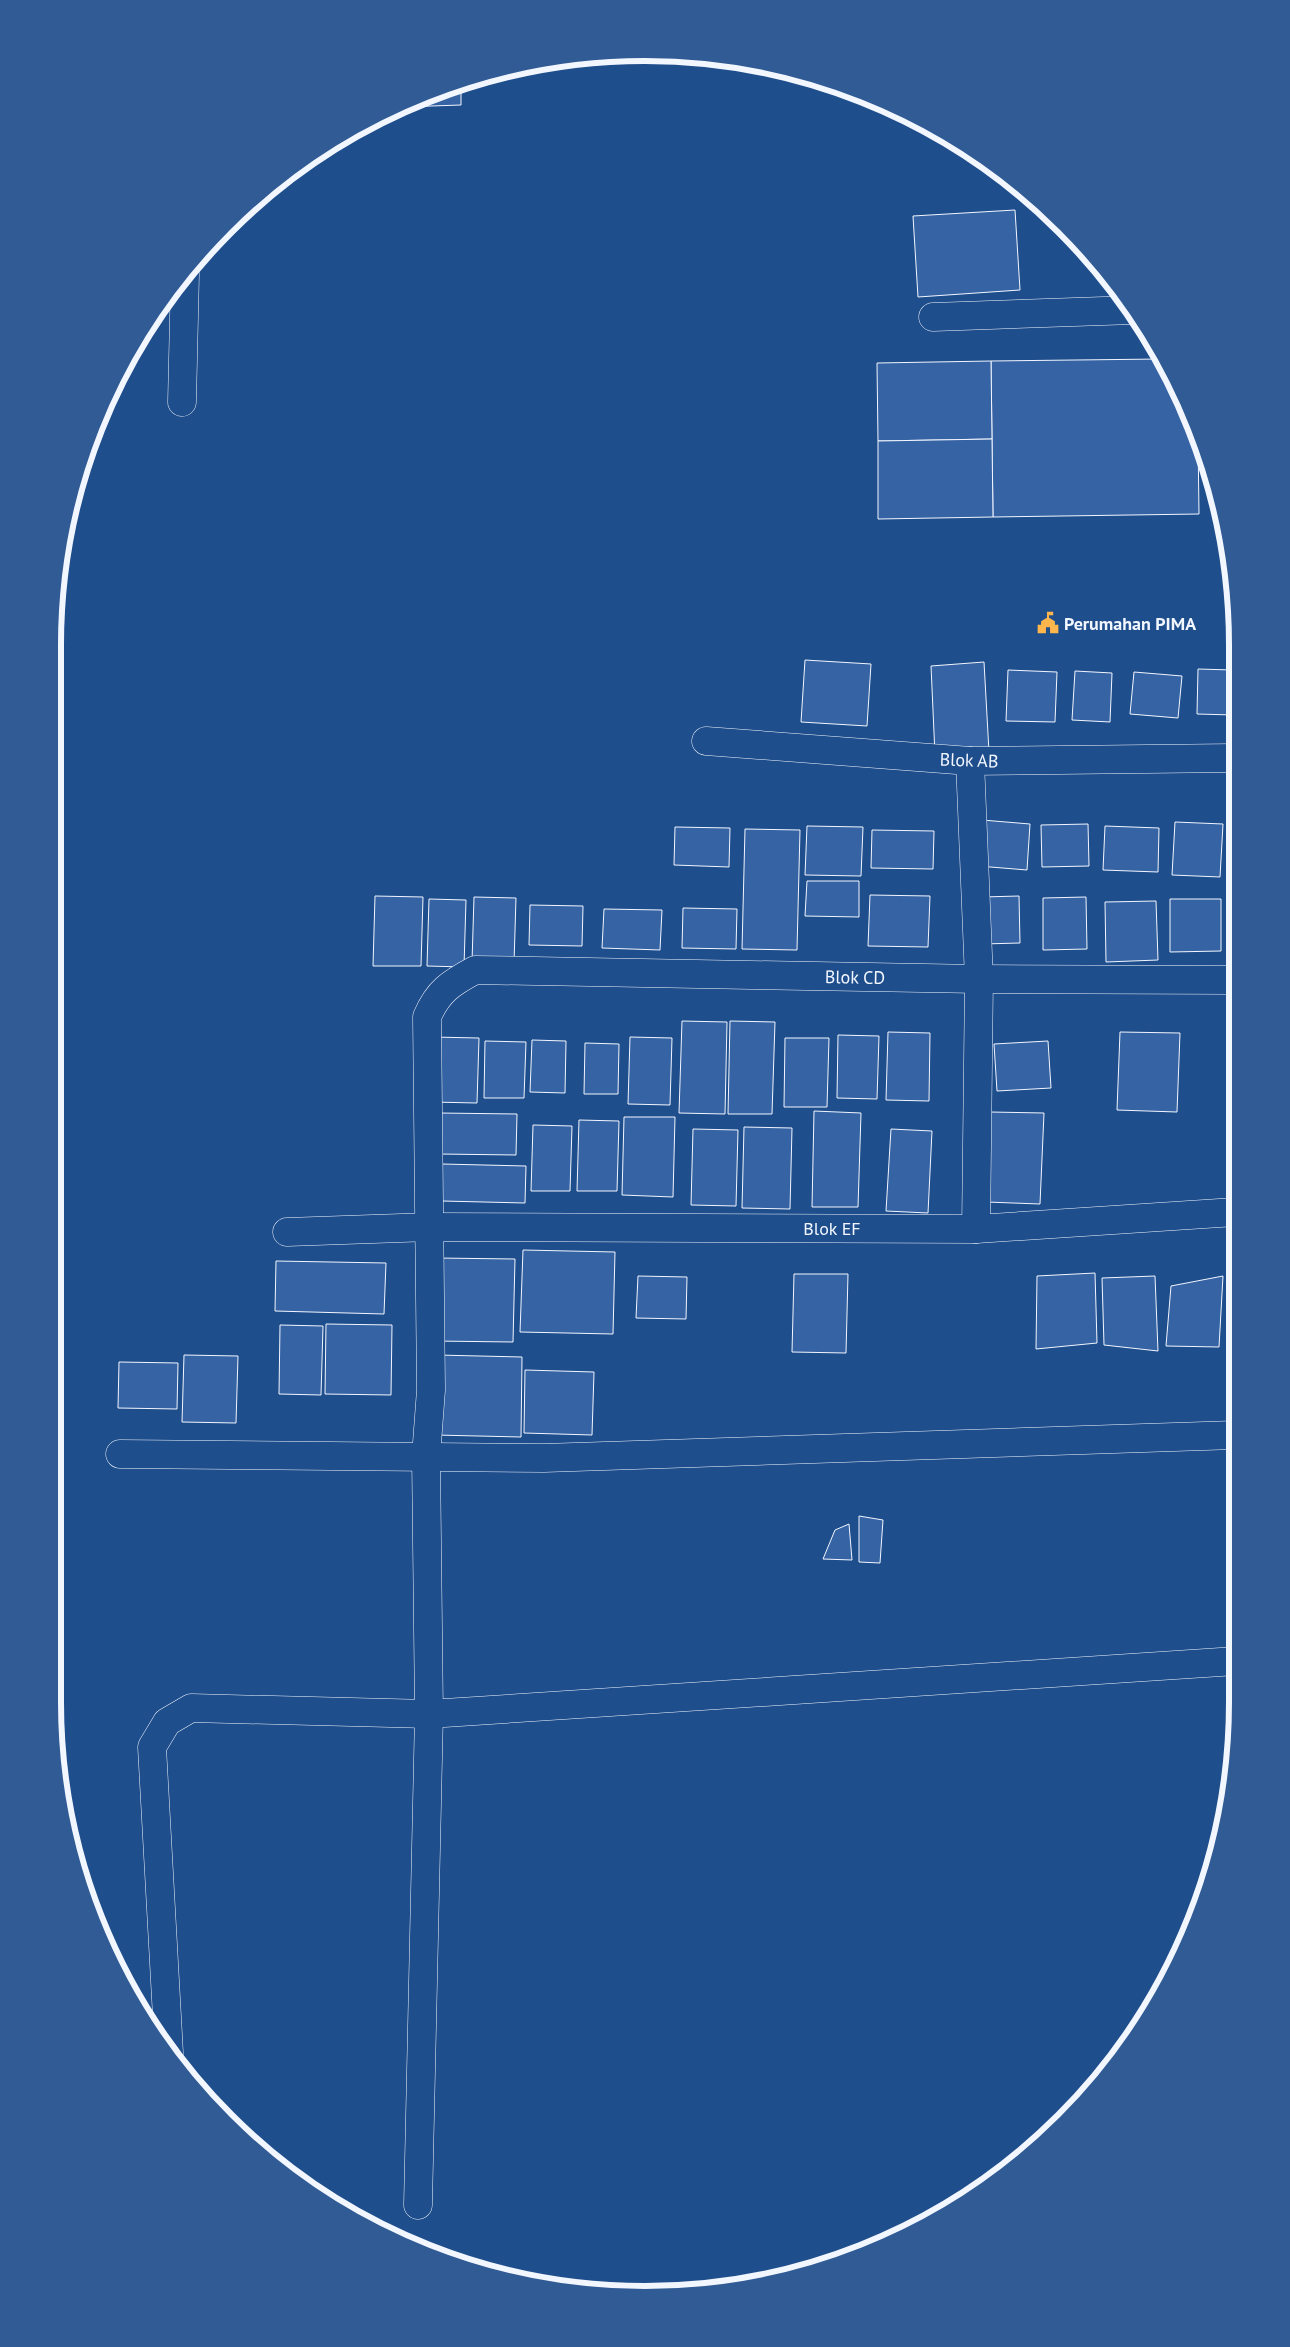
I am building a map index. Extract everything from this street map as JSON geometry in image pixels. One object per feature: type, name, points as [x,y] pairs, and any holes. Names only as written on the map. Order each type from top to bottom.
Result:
[{"type":"street","points":[[182,402],[185,287]]},
{"type":"street","points":[[933,317],[1122,310]]},
{"type":"street","name":"Blok AB","points":[[706,741],[970,761],[1229,758]]},
{"type":"street","points":[[970,761],[979,979],[976,1229]]},
{"type":"street","name":"Blok CD","points":[[430,1227],[427,1017],[434,1000],[450,984],[475,970],[979,979],[1229,980]]},
{"type":"street","name":"Blok EF","points":[[287,1232],[430,1227],[976,1229],[1229,1212]]},
{"type":"street","points":[[418,2205],[429,1714],[426,1456],[431,1390],[430,1227]]},
{"type":"street","points":[[120,1454],[544,1458],[1229,1434]]},
{"type":"street","points":[[167,2036],[152,1747],[167,1722],[191,1708],[429,1714],[1229,1661]]},
{"type":"building","points":[[461,91],[461,105],[421,106]]},
{"type":"building","points":[[1015,210],[1020,290],[918,297],[913,216]]},
{"type":"building","points":[[1154,359],[1169,387],[1198,458],[1199,514],[993,517],[991,361]]},
{"type":"building","points":[[991,361],[992,439],[878,441],[877,363]]},
{"type":"building","points":[[992,439],[993,517],[878,519],[878,441]]},
{"type":"building","points":[[805,660],[871,664],[867,726],[801,722]]},
{"type":"building","points":[[984,662],[989,752],[935,755],[931,666]]},
{"type":"building","points":[[1198,669],[1229,670],[1229,715],[1197,714]]},
{"type":"building","points":[[1008,670],[1057,672],[1055,722],[1006,721]]},
{"type":"building","points":[[1075,671],[1112,673],[1110,722],[1072,720]]},
{"type":"building","points":[[1134,672],[1182,676],[1178,718],[1130,714]]},
{"type":"building","points":[[982,820],[1030,824],[1027,870],[978,866]]},
{"type":"building","points":[[1175,822],[1223,824],[1220,877],[1172,875]]},
{"type":"building","points":[[1088,824],[1089,866],[1042,867],[1041,825]]},
{"type":"building","points":[[807,826],[863,827],[861,876],[805,875]]},
{"type":"building","points":[[1105,826],[1159,828],[1158,872],[1103,870]]},
{"type":"building","points":[[675,827],[730,828],[729,867],[674,865]]},
{"type":"building","points":[[745,829],[800,830],[797,950],[742,949]]},
{"type":"building","points":[[872,830],[934,831],[933,869],[871,868]]},
{"type":"building","points":[[807,881],[859,881],[859,917],[805,916]]},
{"type":"building","points":[[870,895],[930,896],[928,947],[868,946]]},
{"type":"building","points":[[375,896],[423,897],[421,966],[373,966]]},
{"type":"building","points":[[1019,896],[1020,943],[983,944],[982,897]]},
{"type":"building","points":[[474,897],[516,898],[514,963],[472,962]]},
{"type":"building","points":[[1086,897],[1087,949],[1043,950],[1043,898]]},
{"type":"building","points":[[429,899],[466,900],[464,967],[427,966]]},
{"type":"building","points":[[1170,899],[1221,899],[1221,951],[1170,952]]},
{"type":"building","points":[[1156,901],[1158,960],[1106,962],[1105,902]]},
{"type":"building","points":[[530,905],[583,906],[582,946],[529,945]]},
{"type":"building","points":[[683,908],[737,909],[736,949],[682,948]]},
{"type":"building","points":[[604,909],[662,910],[660,950],[602,948]]},
{"type":"building","points":[[682,1021],[727,1022],[725,1114],[679,1113]]},
{"type":"building","points":[[730,1021],[775,1022],[772,1114],[728,1114]]},
{"type":"building","points":[[888,1032],[930,1033],[929,1101],[886,1100]]},
{"type":"building","points":[[1120,1032],[1180,1033],[1177,1112],[1117,1110]]},
{"type":"building","points":[[838,1035],[879,1036],[877,1099],[837,1098]]},
{"type":"building","points":[[432,1037],[479,1038],[477,1103],[431,1102]]},
{"type":"building","points":[[630,1037],[672,1038],[670,1105],[628,1104]]},
{"type":"building","points":[[785,1038],[829,1038],[827,1107],[784,1107]]},
{"type":"building","points":[[532,1040],[566,1041],[565,1093],[530,1092]]},
{"type":"building","points":[[485,1041],[526,1042],[524,1098],[484,1098]]},
{"type":"building","points":[[1048,1041],[1051,1088],[997,1091],[994,1044]]},
{"type":"building","points":[[585,1043],[619,1044],[618,1094],[584,1094]]},
{"type":"building","points":[[814,1111],[861,1113],[858,1207],[812,1207]]},
{"type":"building","points":[[990,1112],[1044,1113],[1040,1204],[986,1202]]},
{"type":"building","points":[[439,1113],[517,1114],[516,1155],[438,1154]]},
{"type":"building","points":[[624,1117],[675,1117],[673,1197],[622,1195]]},
{"type":"building","points":[[579,1120],[619,1121],[617,1191],[577,1191]]},
{"type":"building","points":[[533,1125],[572,1126],[570,1191],[531,1191]]},
{"type":"building","points":[[744,1127],[792,1128],[790,1209],[742,1208]]},
{"type":"building","points":[[693,1129],[738,1130],[736,1206],[691,1205]]},
{"type":"building","points":[[891,1129],[932,1131],[928,1213],[886,1211]]},
{"type":"building","points":[[442,1164],[526,1166],[525,1203],[442,1201]]},
{"type":"building","points":[[523,1250],[615,1252],[613,1334],[520,1332]]},
{"type":"building","points":[[436,1258],[515,1259],[513,1342],[434,1341]]},
{"type":"building","points":[[276,1261],[386,1263],[384,1314],[275,1311]]},
{"type":"building","points":[[1095,1273],[1097,1343],[1036,1349],[1037,1276]]},
{"type":"building","points":[[794,1274],[848,1274],[846,1353],[792,1352]]},
{"type":"building","points":[[638,1276],[687,1277],[686,1319],[636,1318]]},
{"type":"building","points":[[1155,1276],[1158,1351],[1104,1345],[1102,1278]]},
{"type":"building","points":[[1223,1276],[1219,1347],[1166,1346],[1171,1286]]},
{"type":"building","points":[[326,1324],[392,1325],[391,1395],[325,1394]]},
{"type":"building","points":[[280,1325],[323,1326],[321,1395],[279,1394]]},
{"type":"building","points":[[184,1355],[238,1356],[236,1423],[182,1422]]},
{"type":"building","points":[[437,1355],[522,1357],[521,1437],[435,1435]]},
{"type":"building","points":[[119,1362],[178,1363],[177,1409],[118,1408]]},
{"type":"building","points":[[525,1370],[594,1372],[592,1435],[524,1433]]},
{"type":"building","points":[[859,1516],[883,1520],[880,1563],[859,1562]]},
{"type":"building","points":[[849,1524],[852,1560],[823,1559],[835,1530]]},
{"type":"place","name":"Perumahan PIMA","points":[[1048,623]]}]
